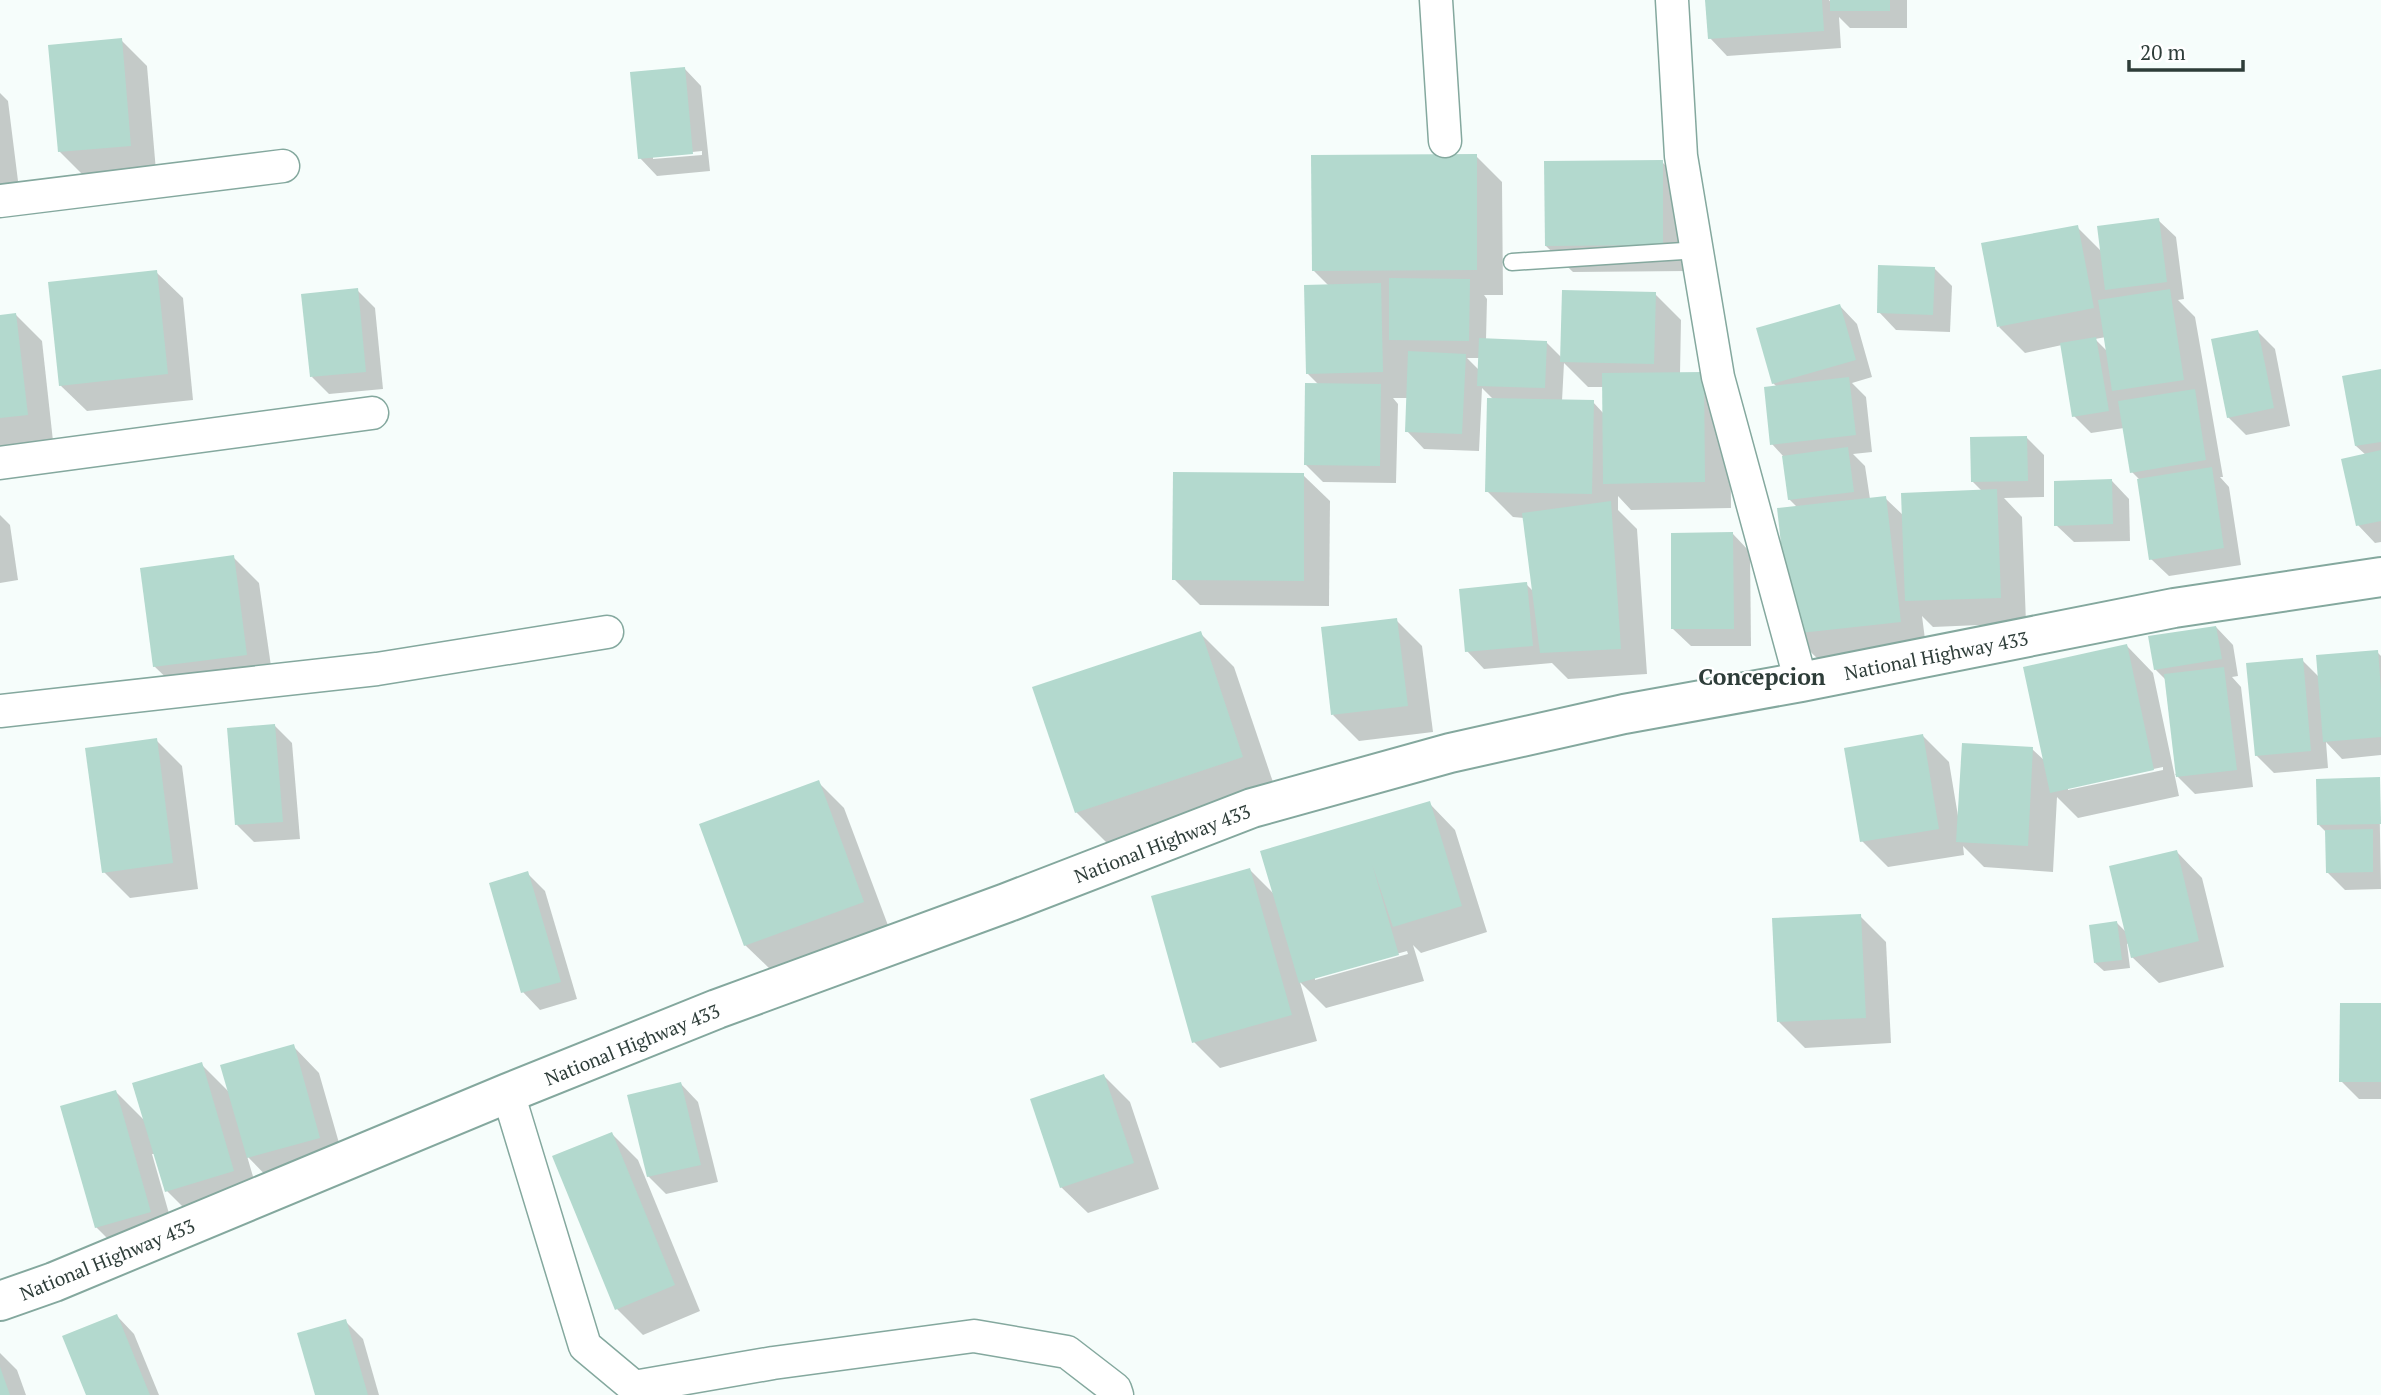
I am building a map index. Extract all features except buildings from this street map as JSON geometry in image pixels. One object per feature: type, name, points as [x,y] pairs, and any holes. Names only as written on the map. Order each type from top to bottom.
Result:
[{"type":"main road","name":"National Highway 433","points":[[0,1301],[54,1282],[717,1009],[1006,903],[1252,808],[1450,753],[1624,714],[2174,608],[2381,577]]},
{"type":"street","points":[[1436,0],[1445,141]]},
{"type":"street","points":[[1672,0],[1681,156],[1699,250],[1718,377],[1801,682]]},
{"type":"street","points":[[0,201],[283,166]]},
{"type":"street","points":[[0,463],[372,414]]},
{"type":"street","points":[[0,711],[377,669],[607,632]]},
{"type":"street","points":[[508,1093],[585,1346],[639,1391],[773,1363],[974,1336],[1067,1352],[1115,1389],[1117,1395]]},
{"type":"lane","points":[[1512,262],[1699,250]]},
{"type":"district","name":"Concepcion","points":[[1762,676]]}]
